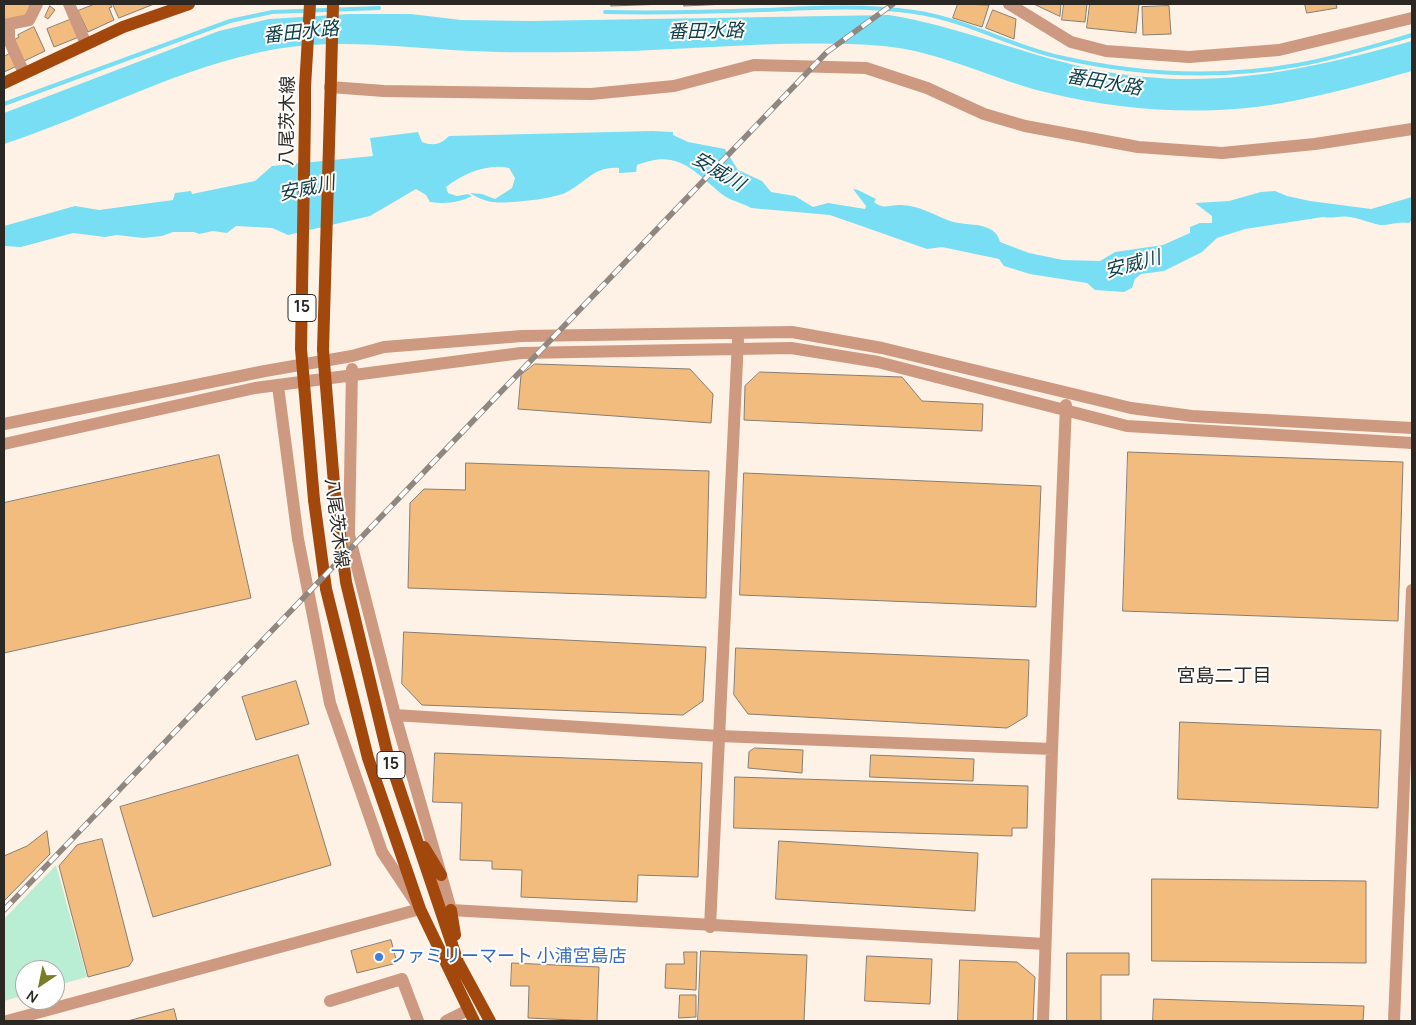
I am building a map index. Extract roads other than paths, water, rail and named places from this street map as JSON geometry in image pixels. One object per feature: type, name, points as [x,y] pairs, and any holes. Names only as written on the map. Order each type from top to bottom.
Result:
[{"type":"main road","points":[[4,83],[123,27],[189,4]]},
{"type":"main road","name":"八尾茨木線","points":[[310,4],[306,68],[301,349],[314,500],[326,588],[368,758],[420,910],[471,1016]]},
{"type":"main road","name":"八尾茨木線","points":[[333,4],[323,350],[335,496],[346,582],[387,752],[410,823],[458,962],[490,1021]]},
{"type":"main road","points":[[410,823],[441,875]]},
{"type":"main road","points":[[452,910],[458,962]]},
{"type":"street","points":[[24,73],[8,40],[9,24],[28,20],[37,4]]},
{"type":"street","points":[[70,4],[86,44]]},
{"type":"street","points":[[1008,4],[1071,42],[1106,51],[1189,58],[1279,50],[1412,18]]},
{"type":"street","points":[[330,87],[384,92],[591,94],[674,86],[754,65],[866,68],[926,88],[984,114],[1025,126],[1138,147],[1222,153],[1315,144],[1412,129]]},
{"type":"street","points":[[4,424],[265,371],[352,356],[384,346],[522,336],[792,332],[882,348],[1067,395],[1131,408],[1192,416],[1412,428]]},
{"type":"street","points":[[710,927],[738,333]]},
{"type":"street","points":[[4,444],[255,388],[351,375],[521,353],[738,348],[791,348],[878,362],[1127,426],[1412,443]]},
{"type":"street","points":[[352,356],[350,535],[395,715],[452,910],[710,927],[1045,944]]},
{"type":"street","points":[[8,1021],[420,910],[382,852],[330,703],[298,539],[278,386]]},
{"type":"street","points":[[1043,1021],[1067,395]]},
{"type":"street","points":[[1394,1021],[1412,590]]},
{"type":"street","points":[[395,715],[719,736],[1052,750]]},
{"type":"street","points":[[330,1001],[402,979],[418,1021]]},
{"type":"street","points":[[446,1021],[471,1016]]},
{"type":"water","name":"番田水路","points":[[350,14],[411,14],[461,20],[530,21],[889,15],[939,26],[1087,68],[1171,79],[1251,76],[1291,70],[1412,41],[1412,71],[1293,101],[1263,106],[1202,111],[1109,105],[1049,93],[926,54],[883,46],[770,44],[617,51],[525,52],[324,44],[276,49],[206,67],[4,144],[4,113],[219,31],[269,19]]},
{"type":"water","name":"安威川","points":[[418,132],[422,142],[433,144],[443,141],[449,136],[673,132],[673,135],[688,142],[725,149],[738,170],[762,181],[771,192],[795,196],[813,207],[828,203],[865,209],[866,206],[853,189],[858,190],[876,199],[874,202],[881,206],[912,206],[950,221],[983,226],[994,232],[1000,242],[1029,253],[1063,260],[1100,261],[1115,252],[1163,245],[1190,233],[1190,227],[1200,223],[1212,223],[1212,216],[1195,203],[1229,201],[1261,192],[1275,191],[1287,196],[1310,201],[1371,209],[1412,197],[1412,220],[1409,223],[1401,222],[1381,225],[1354,218],[1323,217],[1245,229],[1217,238],[1202,252],[1164,271],[1141,274],[1135,279],[1132,288],[1124,292],[1095,290],[1087,283],[1030,274],[1004,266],[999,259],[942,247],[927,249],[830,215],[751,208],[724,196],[685,165],[659,159],[637,165],[636,172],[619,173],[619,168],[602,170],[559,195],[507,202],[489,201],[470,193],[482,194],[495,199],[512,188],[515,178],[509,168],[484,168],[460,178],[446,187],[448,193],[457,196],[468,194],[472,196],[457,202],[430,202],[426,195],[416,189],[370,216],[288,235],[272,228],[236,226],[227,233],[213,231],[199,234],[194,232],[173,232],[162,236],[143,238],[117,235],[105,237],[73,233],[21,247],[4,246],[4,226],[75,206],[99,210],[173,200],[175,193],[191,191],[192,194],[255,181],[272,166],[373,156],[370,138]]},
{"type":"waterway","name":"番田水路","points":[[4,104],[230,21],[272,12],[379,8]]},
{"type":"waterway","name":"番田水路","points":[[605,12],[703,12],[838,8],[876,8],[914,12],[951,20],[1059,57],[1118,68],[1178,73],[1237,72],[1297,65],[1412,35]]},
{"type":"railway","points":[[4,910],[827,52],[893,4]]},
{"type":"place","name":"ファミリーマート 小浦宮島店","points":[[379,957]]},
{"type":"district","name":"宮島二丁目","points":[[1224,677]]}]
